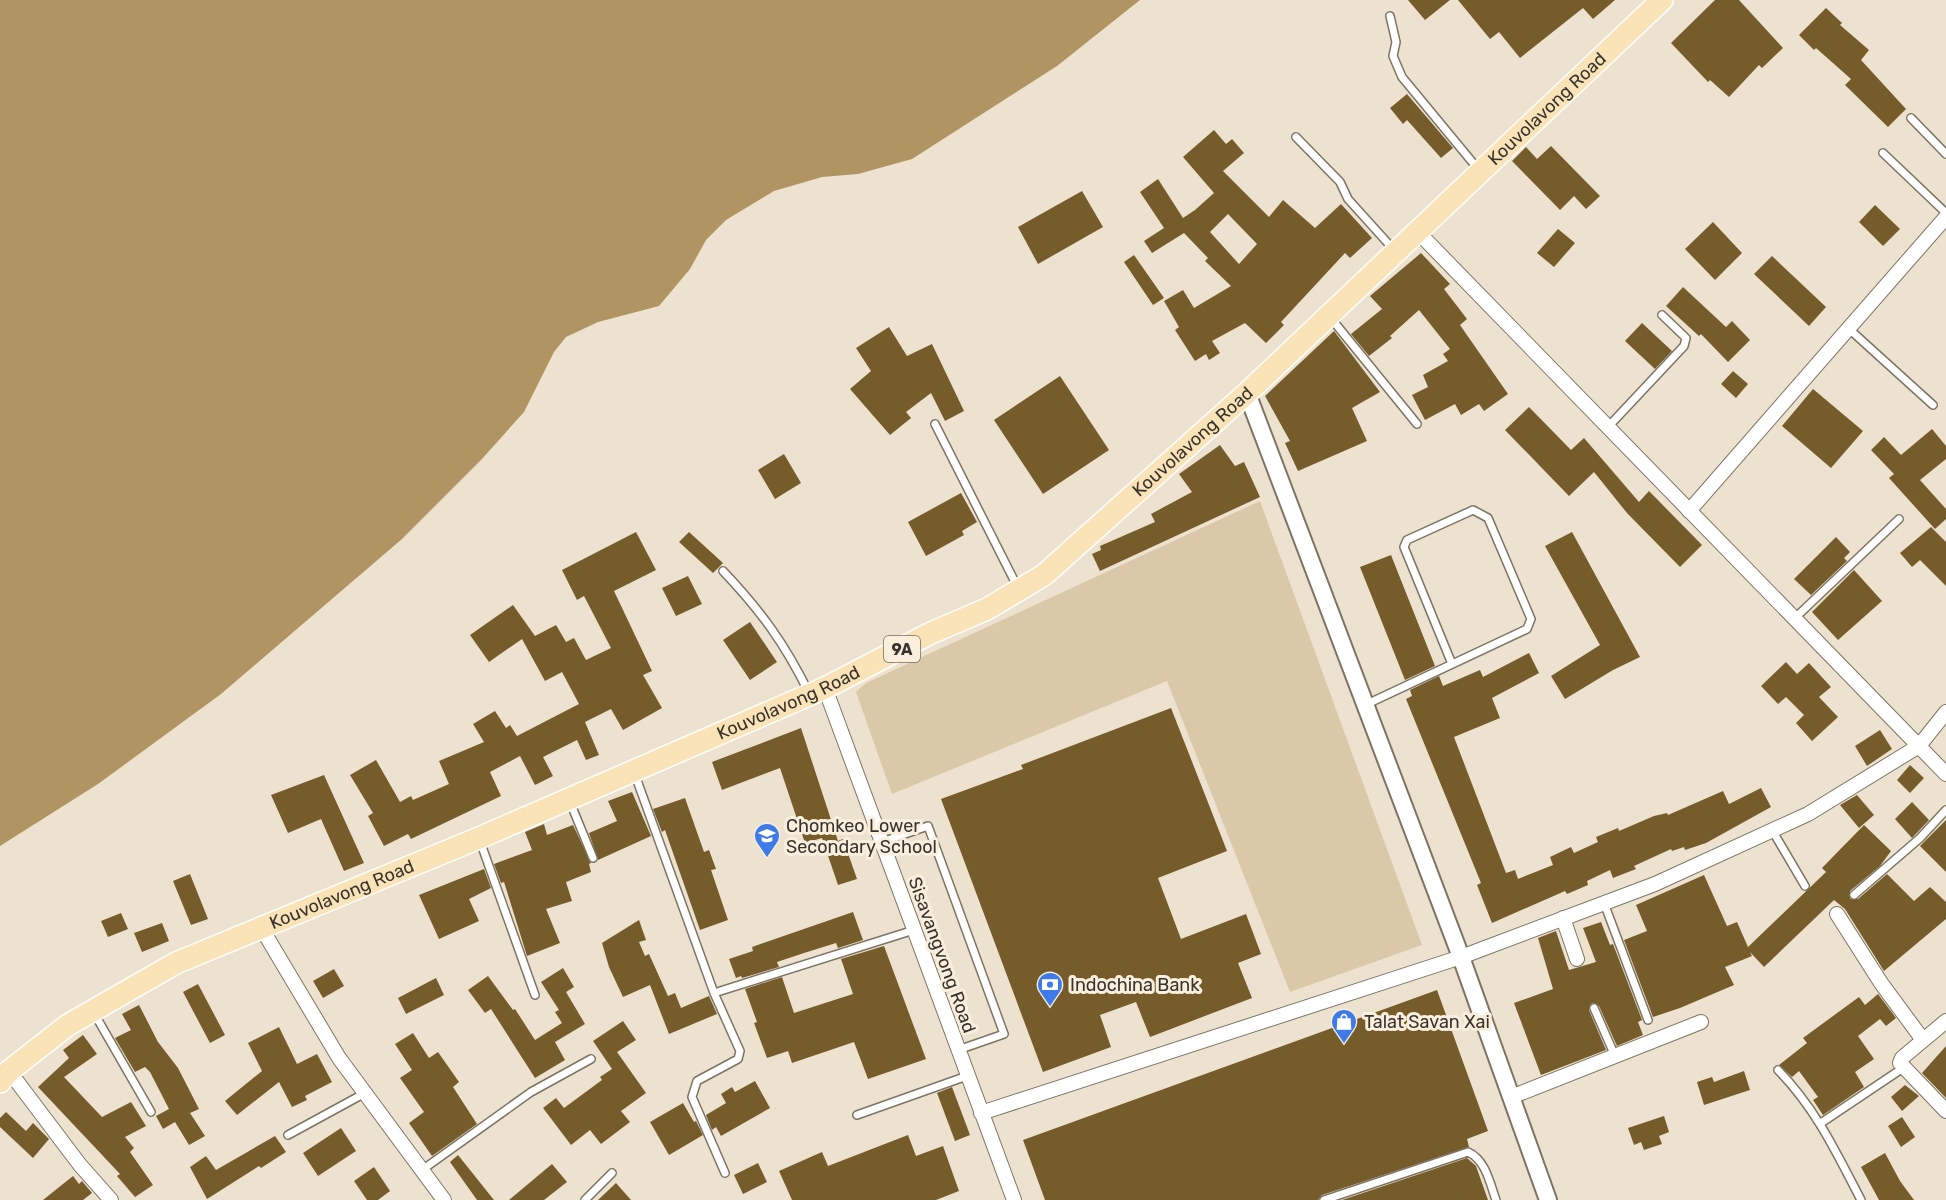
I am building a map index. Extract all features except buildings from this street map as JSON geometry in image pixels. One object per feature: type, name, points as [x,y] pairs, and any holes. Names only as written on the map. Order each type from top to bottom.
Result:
[{"type":"main road","name":"Kouvolavong Road","points":[[4,1077],[68,1025],[176,963],[479,838],[818,692],[931,633],[987,609],[1044,575],[1247,393],[1416,230],[1662,0]]},
{"type":"street","points":[[1689,511],[1945,219]]},
{"type":"street","points":[[1416,230],[1946,774]]},
{"type":"street","points":[[1247,393],[1461,957],[1546,1200]]},
{"type":"street","name":"Sisavangvong Road","points":[[818,692],[882,842],[1014,1200]]},
{"type":"street","points":[[981,1113],[1461,957],[1654,884],[1808,814],[1919,746],[1946,712]]},
{"type":"street","points":[[1837,914],[1881,983],[1923,1040]]},
{"type":"street","points":[[1563,918],[1577,958]]},
{"type":"street","points":[[262,929],[339,1058],[444,1200]]},
{"type":"street","points":[[1946,1021],[1902,1058],[1900,1063],[1946,1111]]},
{"type":"street","points":[[1511,1097],[1701,1022]]},
{"type":"street","points":[[4,1077],[105,1198]]},
{"type":"lane","points":[[1390,16],[1396,42],[1393,57],[1402,77],[1479,171]]},
{"type":"lane","points":[[1911,118],[1946,153]]},
{"type":"lane","points":[[1296,137],[1340,182],[1348,199],[1395,251]]},
{"type":"lane","points":[[1883,153],[1945,219]]},
{"type":"lane","points":[[1329,315],[1417,424]]},
{"type":"lane","points":[[1608,428],[1684,346],[1686,338],[1662,315]]},
{"type":"lane","points":[[1848,328],[1933,405]]},
{"type":"lane","points":[[935,424],[1019,590]]},
{"type":"lane","points":[[1365,705],[1527,629],[1531,619],[1488,518],[1473,510],[1407,540],[1404,547],[1452,664]]},
{"type":"lane","points":[[1796,618],[1899,519]]},
{"type":"lane","points":[[723,571],[759,609],[818,692]]},
{"type":"lane","points":[[634,772],[714,993],[740,1051],[738,1059],[697,1081],[692,1097],[725,1173]]},
{"type":"lane","points":[[569,800],[593,858]]},
{"type":"lane","points":[[1854,895],[1920,838],[1946,810]]},
{"type":"lane","points":[[882,842],[928,826],[1000,1023],[1004,1034],[958,1051]]},
{"type":"lane","points":[[1772,830],[1804,886]]},
{"type":"lane","points":[[479,838],[535,995]]},
{"type":"lane","points":[[1604,903],[1648,1020]]},
{"type":"lane","points":[[714,993],[914,930]]},
{"type":"lane","points":[[1594,1008],[1615,1056]]},
{"type":"lane","points":[[92,1011],[151,1112]]},
{"type":"lane","points":[[422,1170],[531,1092],[591,1059]]},
{"type":"lane","points":[[1821,1123],[1903,1068]]},
{"type":"lane","points":[[1778,1070],[1803,1096],[1821,1123],[1861,1200]]},
{"type":"lane","points":[[857,1115],[967,1076]]},
{"type":"lane","points":[[288,1135],[364,1093]]},
{"type":"lane","points":[[1324,1200],[1468,1152],[1474,1155],[1483,1166],[1496,1200]]},
{"type":"lane","points":[[585,1200],[612,1173]]},
{"type":"shaded area","points":[[0,0],[1140,0],[1057,66],[912,159],[858,174],[822,177],[774,191],[726,220],[706,240],[690,269],[659,306],[598,322],[566,337],[554,352],[524,412],[481,460],[402,539],[221,694],[98,784],[0,846]]},
{"type":"shaded area","points":[[1260,501],[1422,945],[1290,992],[1167,681],[892,794],[856,692],[866,683]]},
{"type":"place","name":"Chomkeo Lower Secondary School","points":[[767,859]]},
{"type":"place","name":"Indochina Bank","points":[[1050,1008]]},
{"type":"place","name":"Talat Savan Xai","points":[[1344,1045]]}]
